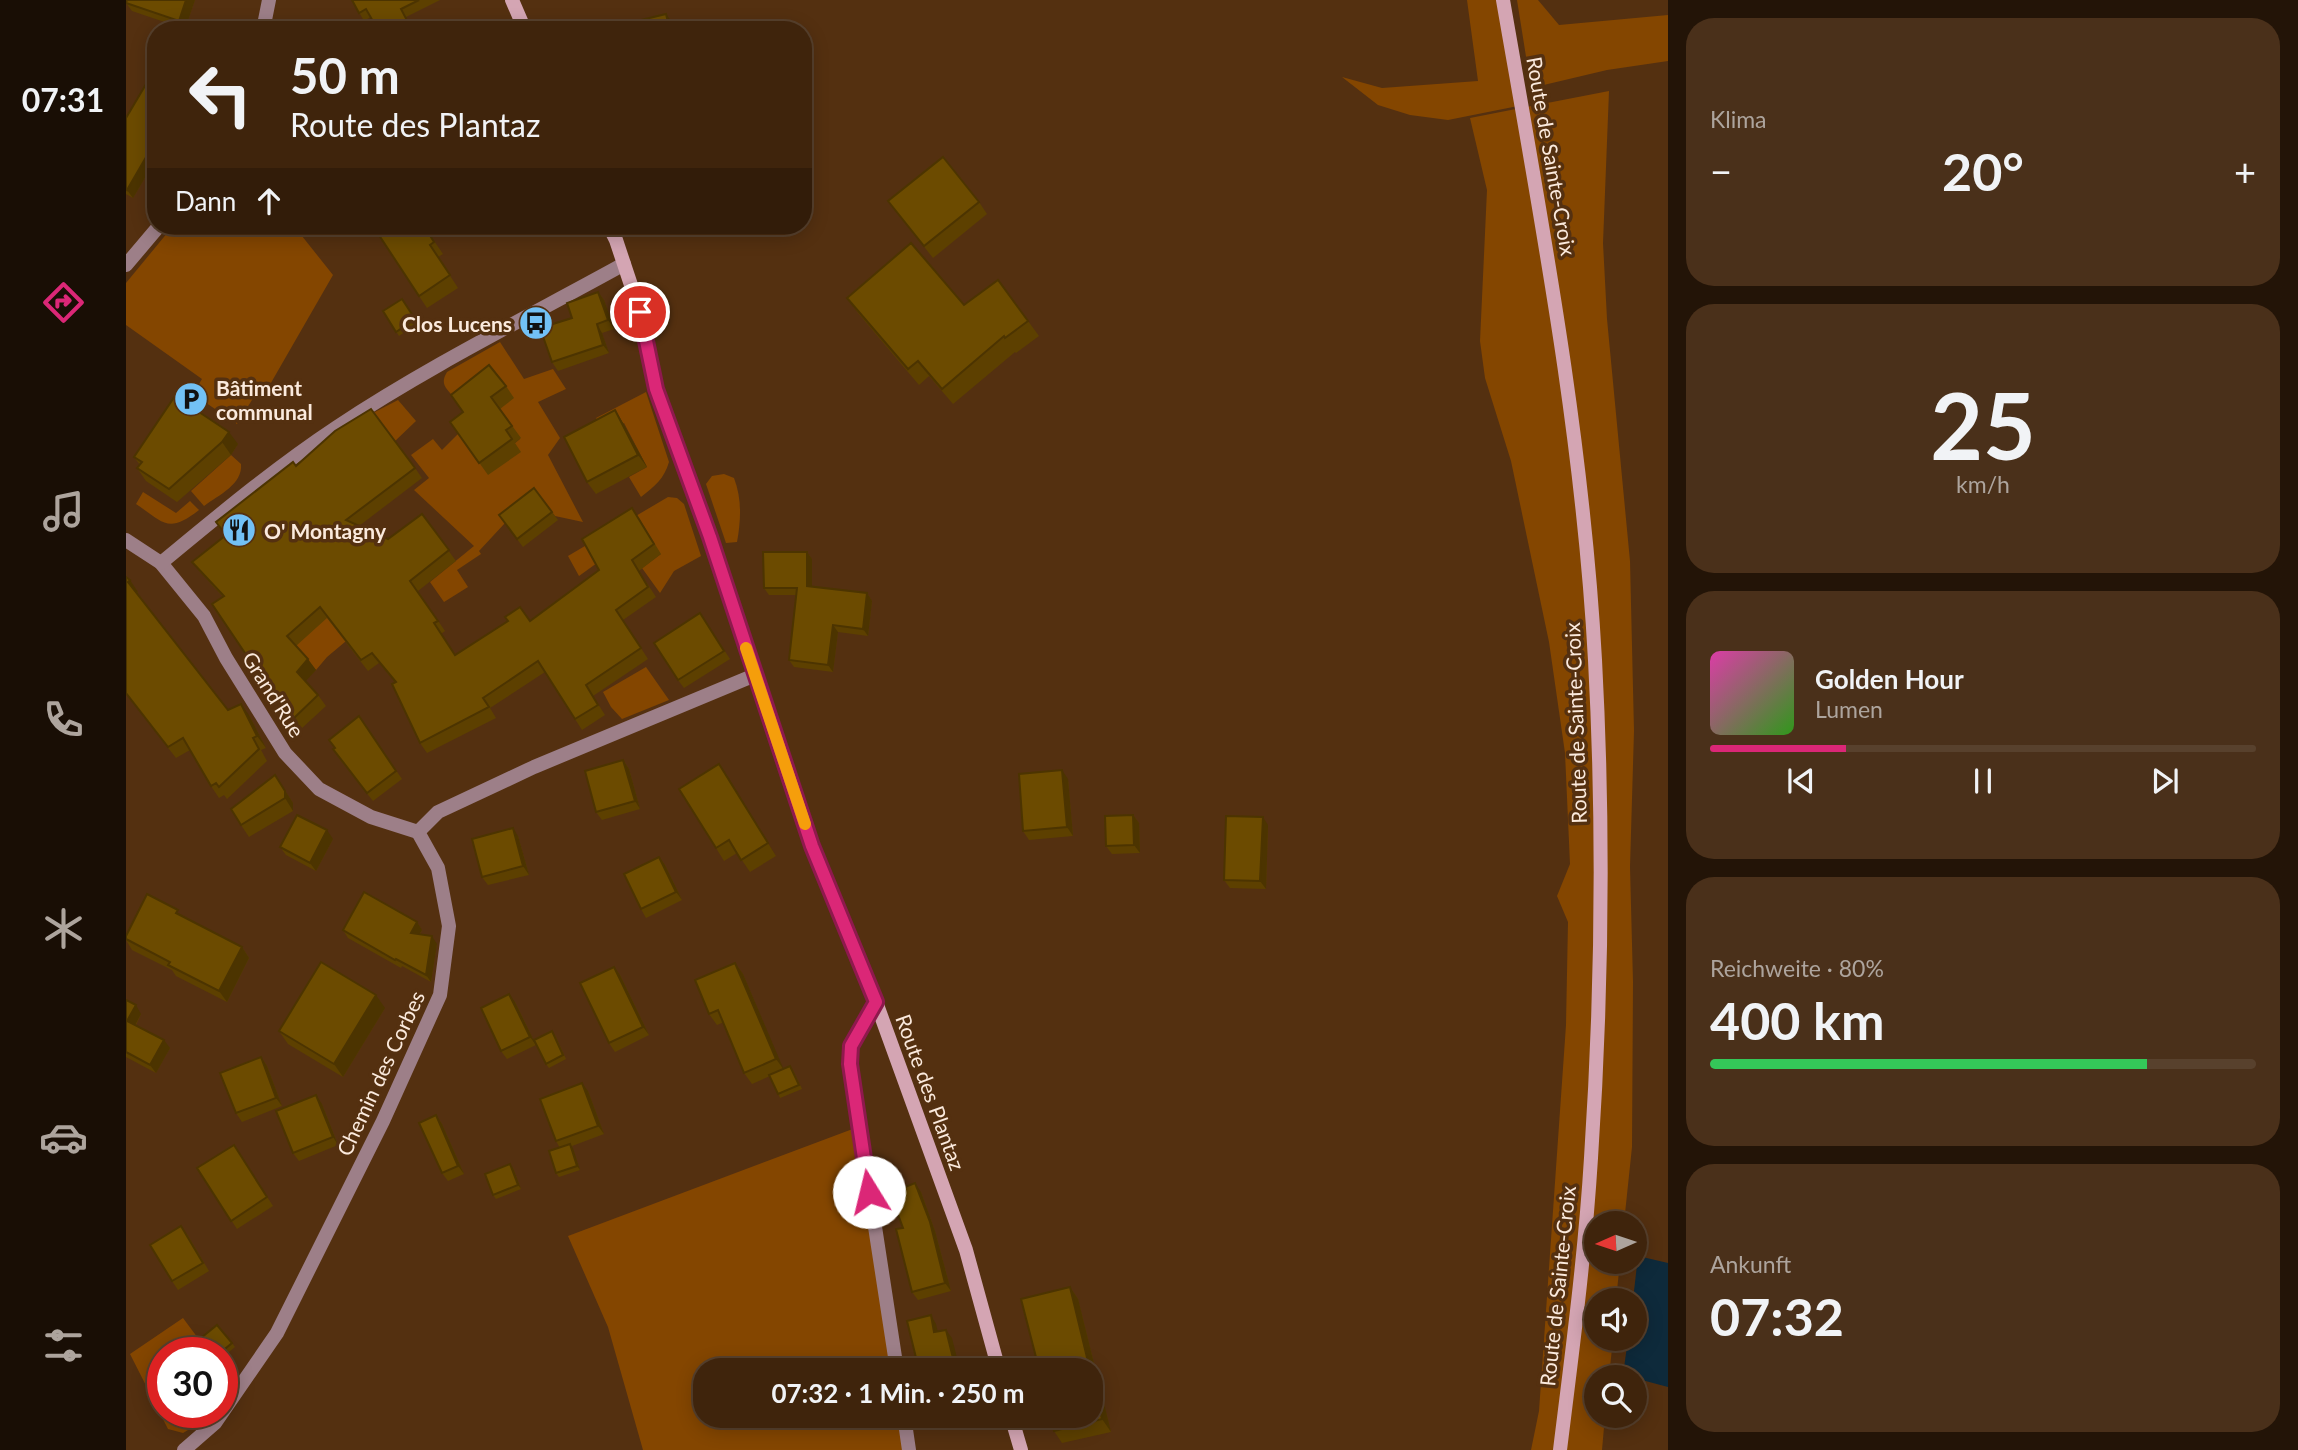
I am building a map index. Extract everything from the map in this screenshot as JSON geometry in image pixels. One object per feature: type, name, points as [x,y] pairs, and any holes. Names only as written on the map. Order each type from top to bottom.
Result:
[{"type":"main road","points":[[512,0],[521,21]]},
{"type":"main road","name":"Route de Sainte-Croix","points":[[1503,0],[1555,293],[1578,471],[1590,593],[1599,756],[1598,1016],[1591,1161],[1560,1450]]},
{"type":"main road","name":"Route des Plantaz","points":[[613,235],[640,312],[656,389],[710,537],[812,846],[876,1002],[966,1250],[996,1358]]},
{"type":"main road","points":[[1015,1428],[1021,1450]]},
{"type":"street","points":[[265,21],[269,0]]},
{"type":"street","points":[[126,265],[151,235]]},
{"type":"street","points":[[161,563],[310,445],[421,375],[624,264]]},
{"type":"street","name":"Grand'Rue","points":[[126,540],[161,563],[204,616],[226,658],[285,753],[318,789],[371,817],[418,832]]},
{"type":"street","points":[[418,832],[438,812],[534,767],[755,675]]},
{"type":"street","name":"Chemin des Corbes","points":[[184,1450],[215,1423],[277,1333],[383,1121],[440,995],[449,926],[438,868],[418,832]]},
{"type":"street","points":[[876,1002],[851,1046],[850,1064],[895,1358]]},
{"type":"street","points":[[906,1428],[909,1450]]},
{"type":"shaded area","points":[[1467,0],[1501,0],[1518,106],[1448,120],[1410,115],[1378,105],[1342,77],[1382,88],[1478,81]]},
{"type":"shaded area","points":[[1517,0],[1538,0],[1559,25],[1668,15],[1668,61],[1607,70],[1531,88]]},
{"type":"shaded area","points":[[1609,91],[1603,243],[1607,319],[1630,561],[1634,731],[1630,867],[1633,982],[1632,1147],[1625,1211],[1584,1211],[1584,1274],[1619,1274],[1617,1288],[1584,1288],[1584,1351],[1612,1351],[1610,1365],[1584,1365],[1584,1428],[1604,1428],[1602,1450],[1531,1450],[1539,1411],[1566,1025],[1568,922],[1557,896],[1570,864],[1565,753],[1549,642],[1511,461],[1485,378],[1480,341],[1487,190],[1470,118]]},
{"type":"shaded area","points":[[166,235],[301,235],[333,275],[268,388],[262,384],[237,424],[193,394],[202,379],[126,325],[126,283]]},
{"type":"shaded area","points":[[500,342],[524,379],[553,369],[566,389],[538,402],[560,438],[548,455],[583,522],[555,516],[539,497],[505,523],[479,551],[481,554],[457,570],[468,587],[444,602],[430,582],[474,546],[414,490],[429,478],[411,455],[433,439],[442,450],[458,434],[515,443],[520,439],[500,409],[487,369],[451,394],[444,384],[447,372]]},
{"type":"shaded area","points":[[646,392],[669,462],[658,482],[641,497],[629,477],[647,467],[624,423],[604,433],[596,418]]},
{"type":"shaded area","points":[[398,400],[416,421],[394,442],[373,413]]},
{"type":"shaded area","points":[[231,455],[241,464],[238,477],[229,488],[204,506],[191,491]]},
{"type":"shaded area","points":[[724,474],[734,478],[740,502],[737,542],[726,543],[706,484],[712,476]]},
{"type":"shaded area","points":[[143,492],[176,513],[190,501],[199,510],[180,522],[166,523],[136,504]]},
{"type":"shaded area","points":[[668,497],[677,498],[684,504],[701,556],[674,571],[660,593],[642,568],[661,554],[597,563],[579,576],[568,556]]},
{"type":"shaded area","points":[[319,612],[370,621],[327,657],[316,670],[285,636]]},
{"type":"shaded area","points":[[646,667],[669,700],[622,719],[603,692]]},
{"type":"shaded area","points":[[858,1127],[893,1358],[693,1358],[693,1428],[904,1428],[908,1450],[643,1450],[608,1327],[568,1236]]},
{"type":"shaded area","points":[[183,1318],[197,1337],[155,1337]]},
{"type":"shaded area","points":[[147,1342],[147,1388],[130,1354]]},
{"type":"shaded area","points":[[167,1428],[191,1428],[183,1433]]},
{"type":"water","points":[[1647,1258],[1668,1263],[1668,1387],[1647,1381],[1647,1365],[1624,1365],[1626,1351],[1647,1351],[1647,1288],[1634,1288],[1636,1274],[1647,1274]]},
{"type":"building","points":[[127,0],[186,0],[179,21],[126,3]]},
{"type":"building","points":[[352,0],[419,0],[401,9],[407,21],[373,21],[366,9],[359,13]]},
{"type":"building","points":[[666,14],[668,21],[637,21]]},
{"type":"building","points":[[147,82],[147,156],[127,190],[126,189],[126,118]]},
{"type":"building","points":[[943,157],[979,202],[924,246],[888,201]]},
{"type":"building","points":[[379,235],[430,235],[434,242],[430,245],[450,275],[419,296]]},
{"type":"building","points":[[911,243],[964,305],[998,280],[1028,321],[1005,338],[1004,336],[942,389],[918,361],[908,369],[847,298]]},
{"type":"building","points":[[598,292],[608,320],[597,324],[603,345],[552,362],[540,328],[572,318],[567,303]]},
{"type":"building","points":[[402,299],[415,319],[396,332],[383,311]]},
{"type":"building","points":[[489,365],[506,386],[491,397],[512,426],[506,430],[512,439],[479,463],[450,422],[463,412],[451,395]]},
{"type":"building","points":[[175,396],[229,432],[222,442],[169,489],[137,468],[142,462],[134,457]]},
{"type":"building","points":[[371,409],[415,468],[346,520],[388,539],[422,514],[449,550],[410,581],[438,621],[434,623],[455,655],[508,621],[505,617],[520,607],[530,621],[599,570],[582,539],[632,508],[654,544],[632,560],[648,587],[616,610],[641,648],[586,685],[598,705],[575,719],[538,661],[483,698],[489,707],[420,743],[392,684],[396,682],[372,653],[361,660],[320,607],[287,636],[308,659],[297,672],[318,695],[294,718],[242,660],[247,656],[212,604],[224,596],[192,562],[226,535],[216,522],[293,462],[296,466],[335,431]]},
{"type":"building","points":[[615,410],[638,455],[587,482],[564,437]]},
{"type":"building","points":[[534,488],[552,512],[517,539],[499,515]]},
{"type":"building","points":[[763,552],[807,552],[807,586],[867,593],[863,629],[833,625],[828,665],[789,660],[797,588],[764,588]]},
{"type":"building","points":[[126,577],[228,710],[241,704],[257,736],[253,738],[259,749],[219,787],[216,783],[211,786],[183,738],[168,747],[126,693]]},
{"type":"building","points":[[700,613],[724,651],[678,680],[654,643]]},
{"type":"building","points":[[359,716],[396,771],[367,793],[329,740]]},
{"type":"building","points":[[623,760],[635,801],[596,812],[585,771]]},
{"type":"building","points":[[719,764],[768,843],[741,860],[729,840],[716,848],[679,789]]},
{"type":"building","points":[[1062,770],[1067,827],[1023,831],[1019,774]]},
{"type":"building","points":[[275,775],[285,791],[285,798],[241,825],[231,809]]},
{"type":"building","points":[[297,815],[327,830],[310,863],[280,847]]},
{"type":"building","points":[[1133,815],[1134,845],[1106,846],[1105,816]]},
{"type":"building","points":[[1226,816],[1263,817],[1260,881],[1224,880]]},
{"type":"building","points":[[513,828],[523,866],[482,877],[472,839]]},
{"type":"building","points":[[659,857],[676,892],[641,909],[624,874]]},
{"type":"building","points":[[364,892],[417,922],[411,933],[432,936],[426,975],[343,930]]},
{"type":"building","points":[[147,894],[178,910],[176,913],[242,947],[219,991],[168,965],[170,962],[126,939]]},
{"type":"building","points":[[321,962],[376,995],[334,1064],[279,1031]]},
{"type":"building","points":[[735,963],[776,1059],[744,1073],[718,1010],[709,1014],[695,980]]},
{"type":"building","points":[[614,967],[643,1027],[609,1043],[580,983]]},
{"type":"building","points":[[509,994],[530,1037],[501,1051],[481,1008]]},
{"type":"building","points":[[126,1000],[136,1005],[127,1021],[164,1040],[150,1065],[126,1052]]},
{"type":"building","points":[[552,1031],[563,1055],[546,1064],[534,1040]]},
{"type":"building","points":[[261,1057],[276,1098],[236,1113],[220,1073]]},
{"type":"building","points":[[790,1066],[799,1085],[778,1094],[769,1075]]},
{"type":"building","points":[[582,1083],[598,1126],[556,1141],[540,1099]]},
{"type":"building","points":[[316,1095],[333,1137],[293,1153],[276,1111]]},
{"type":"building","points":[[436,1115],[458,1166],[442,1173],[419,1123]]},
{"type":"building","points":[[570,1144],[577,1166],[556,1173],[549,1151]]},
{"type":"building","points":[[234,1145],[267,1197],[231,1221],[197,1168]]},
{"type":"building","points":[[510,1164],[518,1185],[493,1195],[485,1174]]},
{"type":"building","points":[[915,1183],[930,1222],[945,1283],[912,1292],[896,1229],[903,1228],[890,1193]]},
{"type":"building","points":[[181,1226],[203,1263],[172,1281],[150,1245]]},
{"type":"building","points":[[1070,1287],[1087,1358],[1036,1358],[1021,1299]]},
{"type":"building","points":[[931,1315],[934,1332],[946,1330],[953,1358],[916,1358],[907,1321]]},
{"type":"building","points":[[217,1325],[227,1337],[202,1337]]},
{"type":"slow traffic","points":[[746,648],[805,824]]},
{"type":"place","name":"Clos Lucens","points":[[536,323]]},
{"type":"place","name":"Bâtiment communal","points":[[191,399]]},
{"type":"place","name":"O' Montagny","points":[[239,530]]},
{"type":"route","points":[[640,312],[656,389],[710,537],[812,846],[876,1002],[851,1046],[850,1064],[869,1192]]}]
